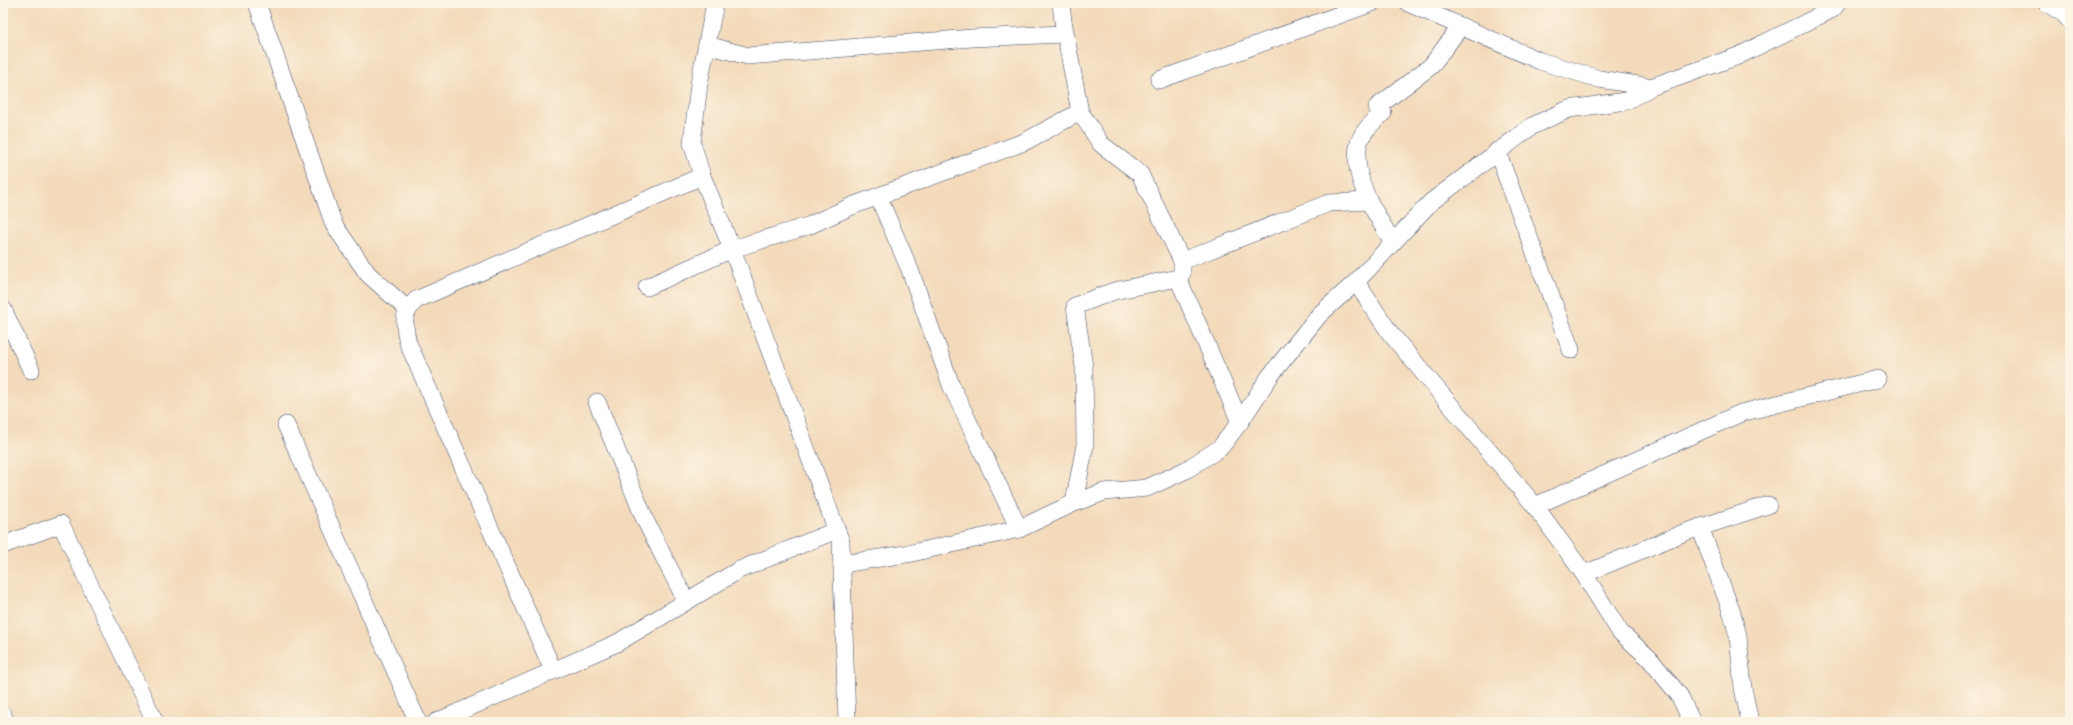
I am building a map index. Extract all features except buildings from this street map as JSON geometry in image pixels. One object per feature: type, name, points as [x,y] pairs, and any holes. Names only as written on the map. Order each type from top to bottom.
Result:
[{"type":"street","points":[[257,3],[334,225],[368,274],[407,309]]},
{"type":"street","points":[[715,3],[699,84],[692,143],[702,176],[732,249],[841,542],[847,722]]},
{"type":"street","points":[[1061,3],[1065,34],[1080,112],[1101,144],[1140,174],[1182,261],[1182,273],[1178,278],[1114,291],[1075,306],[1084,367],[1085,437],[1074,503]]},
{"type":"street","points":[[1159,80],[1372,3]]},
{"type":"street","points":[[1408,3],[1540,61],[1599,79],[1651,87]]},
{"type":"street","points":[[842,564],[919,551],[1019,529],[1074,503],[1104,492],[1147,488],[1186,470],[1220,448],[1240,422],[1270,376],[1320,314],[1356,282],[1430,202],[1497,151],[1532,126],[1569,109],[1626,101],[1651,87],[1738,56],[1833,9],[1837,3]]},
{"type":"street","points":[[2047,3],[2064,14],[2070,21]]},
{"type":"street","points":[[1394,242],[1369,201],[1360,173],[1358,146],[1366,130],[1380,110],[1431,66],[1461,26]]},
{"type":"street","points":[[707,45],[748,56],[972,38],[1065,34]]},
{"type":"street","points":[[647,287],[732,249],[808,226],[878,196],[1024,142],[1080,112]]},
{"type":"street","points":[[1497,151],[1571,350]]},
{"type":"street","points":[[553,670],[408,343],[404,324],[407,309],[416,300],[702,176]]},
{"type":"street","points":[[878,196],[910,270],[951,385],[1019,529]]},
{"type":"street","points":[[1182,261],[1330,203],[1369,201]]},
{"type":"street","points":[[1178,278],[1240,422]]},
{"type":"street","points":[[1356,282],[1390,333],[1536,506],[1584,574],[1620,632],[1649,658],[1679,695],[1692,722]]},
{"type":"street","points":[[3,309],[30,370]]},
{"type":"street","points":[[1536,506],[1741,413],[1878,379]]},
{"type":"street","points":[[597,402],[645,520],[686,601]]},
{"type":"street","points":[[286,425],[418,722]]},
{"type":"street","points":[[1584,574],[1700,527],[1768,506]]},
{"type":"street","points":[[3,545],[61,524],[155,722]]},
{"type":"street","points":[[1700,527],[1732,613],[1738,636],[1743,688],[1750,722]]},
{"type":"street","points":[[436,722],[617,642],[739,570],[837,530]]},
{"type":"street","points":[[3,715],[6,722]]}]
